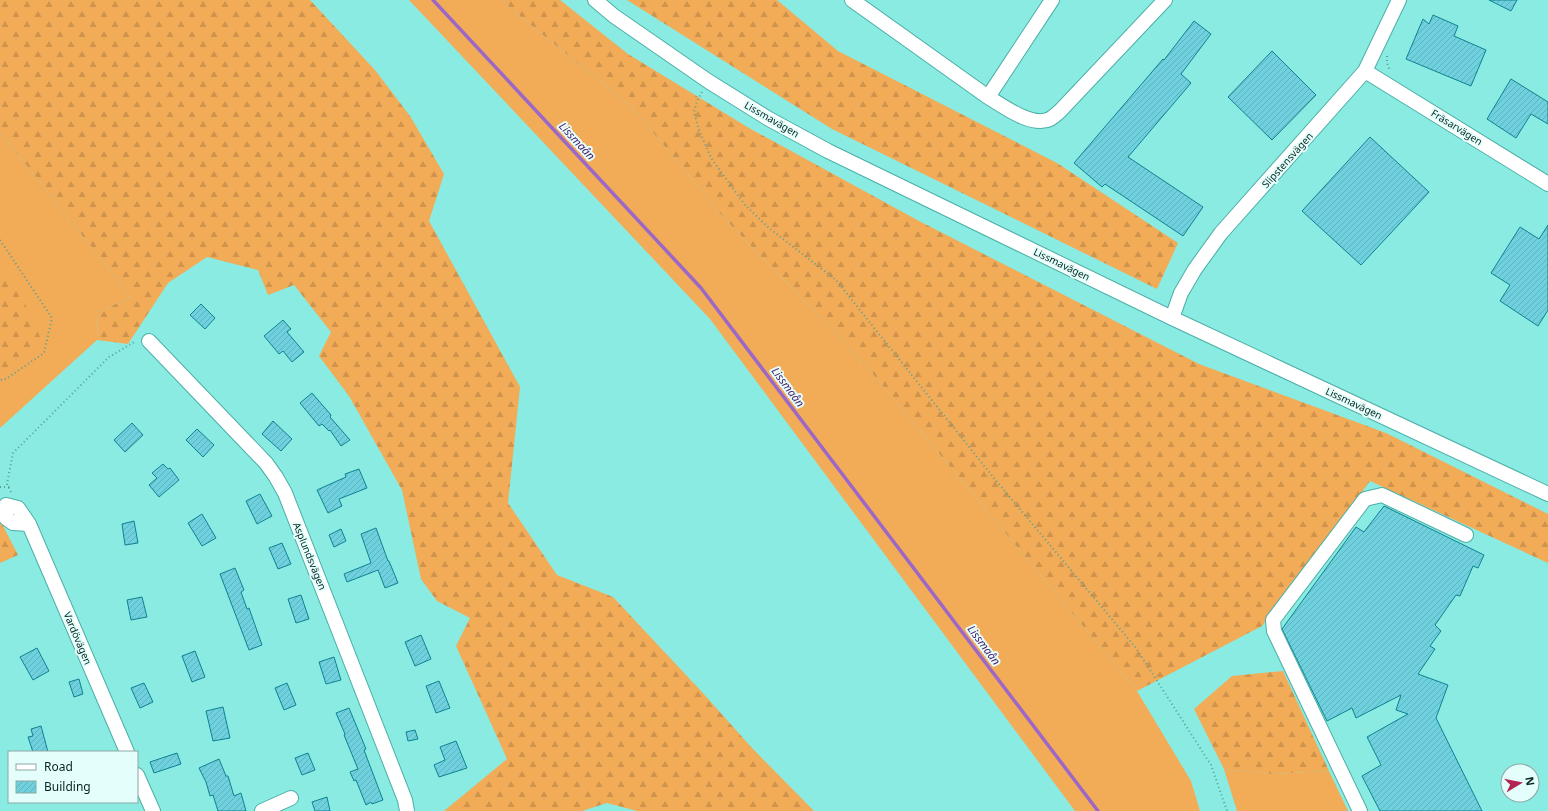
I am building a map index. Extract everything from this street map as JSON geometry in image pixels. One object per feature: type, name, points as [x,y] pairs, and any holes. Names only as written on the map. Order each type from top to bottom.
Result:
[{"type":"street","name":"Lissmavägen","points":[[595,0],[614,16],[708,81],[769,119],[828,151],[1172,318],[1548,494]]},
{"type":"street","points":[[852,0],[988,97],[1018,116],[1035,120],[1048,120],[1060,111],[1165,0]]},
{"type":"street","points":[[988,97],[1052,0]]},
{"type":"street","name":"Slipstensvägen","points":[[1172,318],[1181,293],[1195,269],[1221,233],[1365,71],[1399,0]]},
{"type":"street","name":"Fräsarvägen","points":[[1365,71],[1548,184]]},
{"type":"street","name":"Asplundsvägen","points":[[149,341],[266,463],[285,493],[405,800],[407,811]]},
{"type":"street","points":[[1360,811],[1274,631],[1273,620],[1365,500],[1382,495],[1466,534]]},
{"type":"street","name":"Vardövägen","points":[[18,508],[29,524],[127,751]]},
{"type":"street","points":[[138,777],[152,811]]},
{"type":"street","points":[[262,811],[291,798]]},
{"type":"path","points":[[1387,52],[1387,63],[1390,71],[1396,76]]},
{"type":"path","points":[[708,81],[697,101],[694,112],[699,130],[711,158],[745,205],[769,228],[836,280],[993,477],[1136,648],[1211,765],[1227,811]]},
{"type":"path","points":[[0,240],[52,318],[44,353],[6,379],[0,380]]},
{"type":"path","points":[[18,508],[7,484],[13,453],[109,357],[136,341],[149,341]]},
{"type":"path","points":[[0,487],[9,487]]},
{"type":"green space","points":[[0,0],[310,0],[375,70],[410,116],[444,174],[429,221],[520,387],[508,503],[557,575],[613,597],[752,748],[814,811],[637,811],[607,803],[582,811],[444,811],[507,759],[456,646],[470,618],[437,601],[421,579],[402,490],[349,396],[319,356],[331,332],[294,285],[268,295],[258,270],[207,257],[168,283],[128,344],[97,340],[98,312],[131,297],[0,132]]},
{"type":"green space","points":[[409,0],[503,0],[510,8],[633,108],[724,218],[863,362],[1137,691],[1191,781],[1200,811],[1075,811],[710,319]]},
{"type":"green space","points":[[503,0],[560,0],[628,54],[749,128],[919,221],[1199,364],[1386,433],[1548,514],[1548,563],[1370,481],[1262,626],[1137,691],[863,362],[724,218],[633,108],[510,8]]},
{"type":"green space","points":[[627,0],[777,0],[838,51],[1057,163],[1178,243],[1157,289],[832,129]]},
{"type":"green space","points":[[0,132],[131,297],[98,312],[97,340],[0,428]]},
{"type":"green space","points":[[0,267],[18,288],[42,341],[23,366],[0,377]]},
{"type":"green space","points":[[0,520],[18,555],[0,563]]},
{"type":"green space","points":[[1283,671],[1329,771],[1273,774],[1224,769],[1194,709],[1232,676]]},
{"type":"green space","points":[[1224,769],[1273,774],[1329,771],[1348,811],[1237,811]]},
{"type":"building","points":[[1489,0],[1517,0],[1511,11]]},
{"type":"building","points":[[1433,15],[1458,26],[1454,36],[1486,50],[1471,86],[1406,59],[1423,19],[1429,24]]},
{"type":"building","points":[[1194,21],[1211,34],[1181,74],[1191,83],[1128,157],[1203,207],[1183,236],[1105,184],[1102,187],[1074,163],[1163,59],[1164,60]]},
{"type":"building","points":[[1272,51],[1316,95],[1272,140],[1228,97]]},
{"type":"building","points":[[1511,79],[1548,102],[1548,124],[1531,114],[1516,138],[1487,119]]},
{"type":"building","points":[[1370,137],[1429,192],[1361,265],[1302,211]]},
{"type":"building","points":[[1548,225],[1548,310],[1538,326],[1500,301],[1510,285],[1491,273],[1520,227],[1539,239]]},
{"type":"building","points":[[201,304],[215,318],[205,329],[190,315]]},
{"type":"building","points":[[283,320],[291,329],[287,332],[304,352],[292,362],[283,351],[279,354],[264,336]]},
{"type":"building","points":[[312,393],[350,440],[341,446],[330,430],[329,431],[322,424],[319,426],[300,403]]},
{"type":"building","points":[[273,421],[292,439],[281,451],[262,434]]},
{"type":"building","points":[[132,423],[143,435],[125,452],[114,440]]},
{"type":"building","points":[[197,429],[214,445],[203,457],[186,440]]},
{"type":"building","points":[[163,464],[168,469],[170,468],[179,480],[159,497],[149,485],[157,478],[152,473]]},
{"type":"building","points":[[359,469],[367,488],[339,499],[342,506],[328,513],[317,490],[346,477],[345,474]]},
{"type":"building","points":[[260,494],[272,516],[257,524],[246,501]]},
{"type":"building","points":[[1384,506],[1484,555],[1478,568],[1473,566],[1460,596],[1456,595],[1435,625],[1441,631],[1430,646],[1435,649],[1418,674],[1448,685],[1436,718],[1482,811],[1380,811],[1362,776],[1381,765],[1367,737],[1408,714],[1396,710],[1401,695],[1356,718],[1352,708],[1327,721],[1282,629],[1356,527],[1364,532]]},
{"type":"building","points":[[202,514],[216,538],[202,546],[188,523]]},
{"type":"building","points":[[134,521],[138,543],[125,545],[122,524]]},
{"type":"building","points":[[376,528],[398,583],[385,588],[378,570],[347,582],[344,574],[371,563],[361,534]]},
{"type":"building","points":[[341,529],[346,541],[334,547],[329,535]]},
{"type":"building","points":[[282,543],[291,564],[278,569],[269,548]]},
{"type":"building","points":[[235,568],[244,590],[241,592],[247,609],[249,608],[262,645],[249,650],[220,574]]},
{"type":"building","points":[[301,595],[309,619],[296,623],[288,599]]},
{"type":"building","points":[[142,597],[147,617],[131,620],[127,600]]},
{"type":"building","points":[[421,635],[431,659],[415,666],[405,642]]},
{"type":"building","points":[[37,648],[49,671],[33,680],[20,657]]},
{"type":"building","points":[[195,651],[205,677],[192,682],[182,656]]},
{"type":"building","points":[[334,657],[341,680],[326,684],[319,662]]},
{"type":"building","points":[[79,679],[83,694],[74,697],[69,682]]},
{"type":"building","points":[[439,681],[450,708],[436,713],[426,686]]},
{"type":"building","points":[[144,683],[153,702],[140,708],[131,688]]},
{"type":"building","points":[[287,683],[296,705],[284,710],[275,688]]},
{"type":"building","points":[[223,707],[230,738],[213,741],[206,711]]},
{"type":"building","points":[[349,708],[366,749],[364,750],[383,800],[372,804],[371,802],[366,805],[356,780],[354,781],[350,772],[358,769],[336,713]]},
{"type":"building","points":[[41,726],[48,751],[33,751],[28,737],[33,736],[31,729]]},
{"type":"building","points":[[415,730],[418,739],[408,741],[406,732]]},
{"type":"building","points":[[456,741],[467,768],[439,777],[434,765],[445,760],[440,747]]},
{"type":"building","points":[[177,753],[181,764],[154,773],[150,762]]},
{"type":"building","points":[[308,753],[315,770],[302,775],[295,758]]},
{"type":"building","points":[[219,759],[226,776],[228,776],[234,796],[241,793],[246,811],[218,811],[213,795],[210,796],[206,782],[199,768]]},
{"type":"building","points":[[327,797],[330,811],[315,811],[312,802]]},
{"type":"waterway","name":"Lissmaån","points":[[433,0],[701,288],[1098,811]]}]
